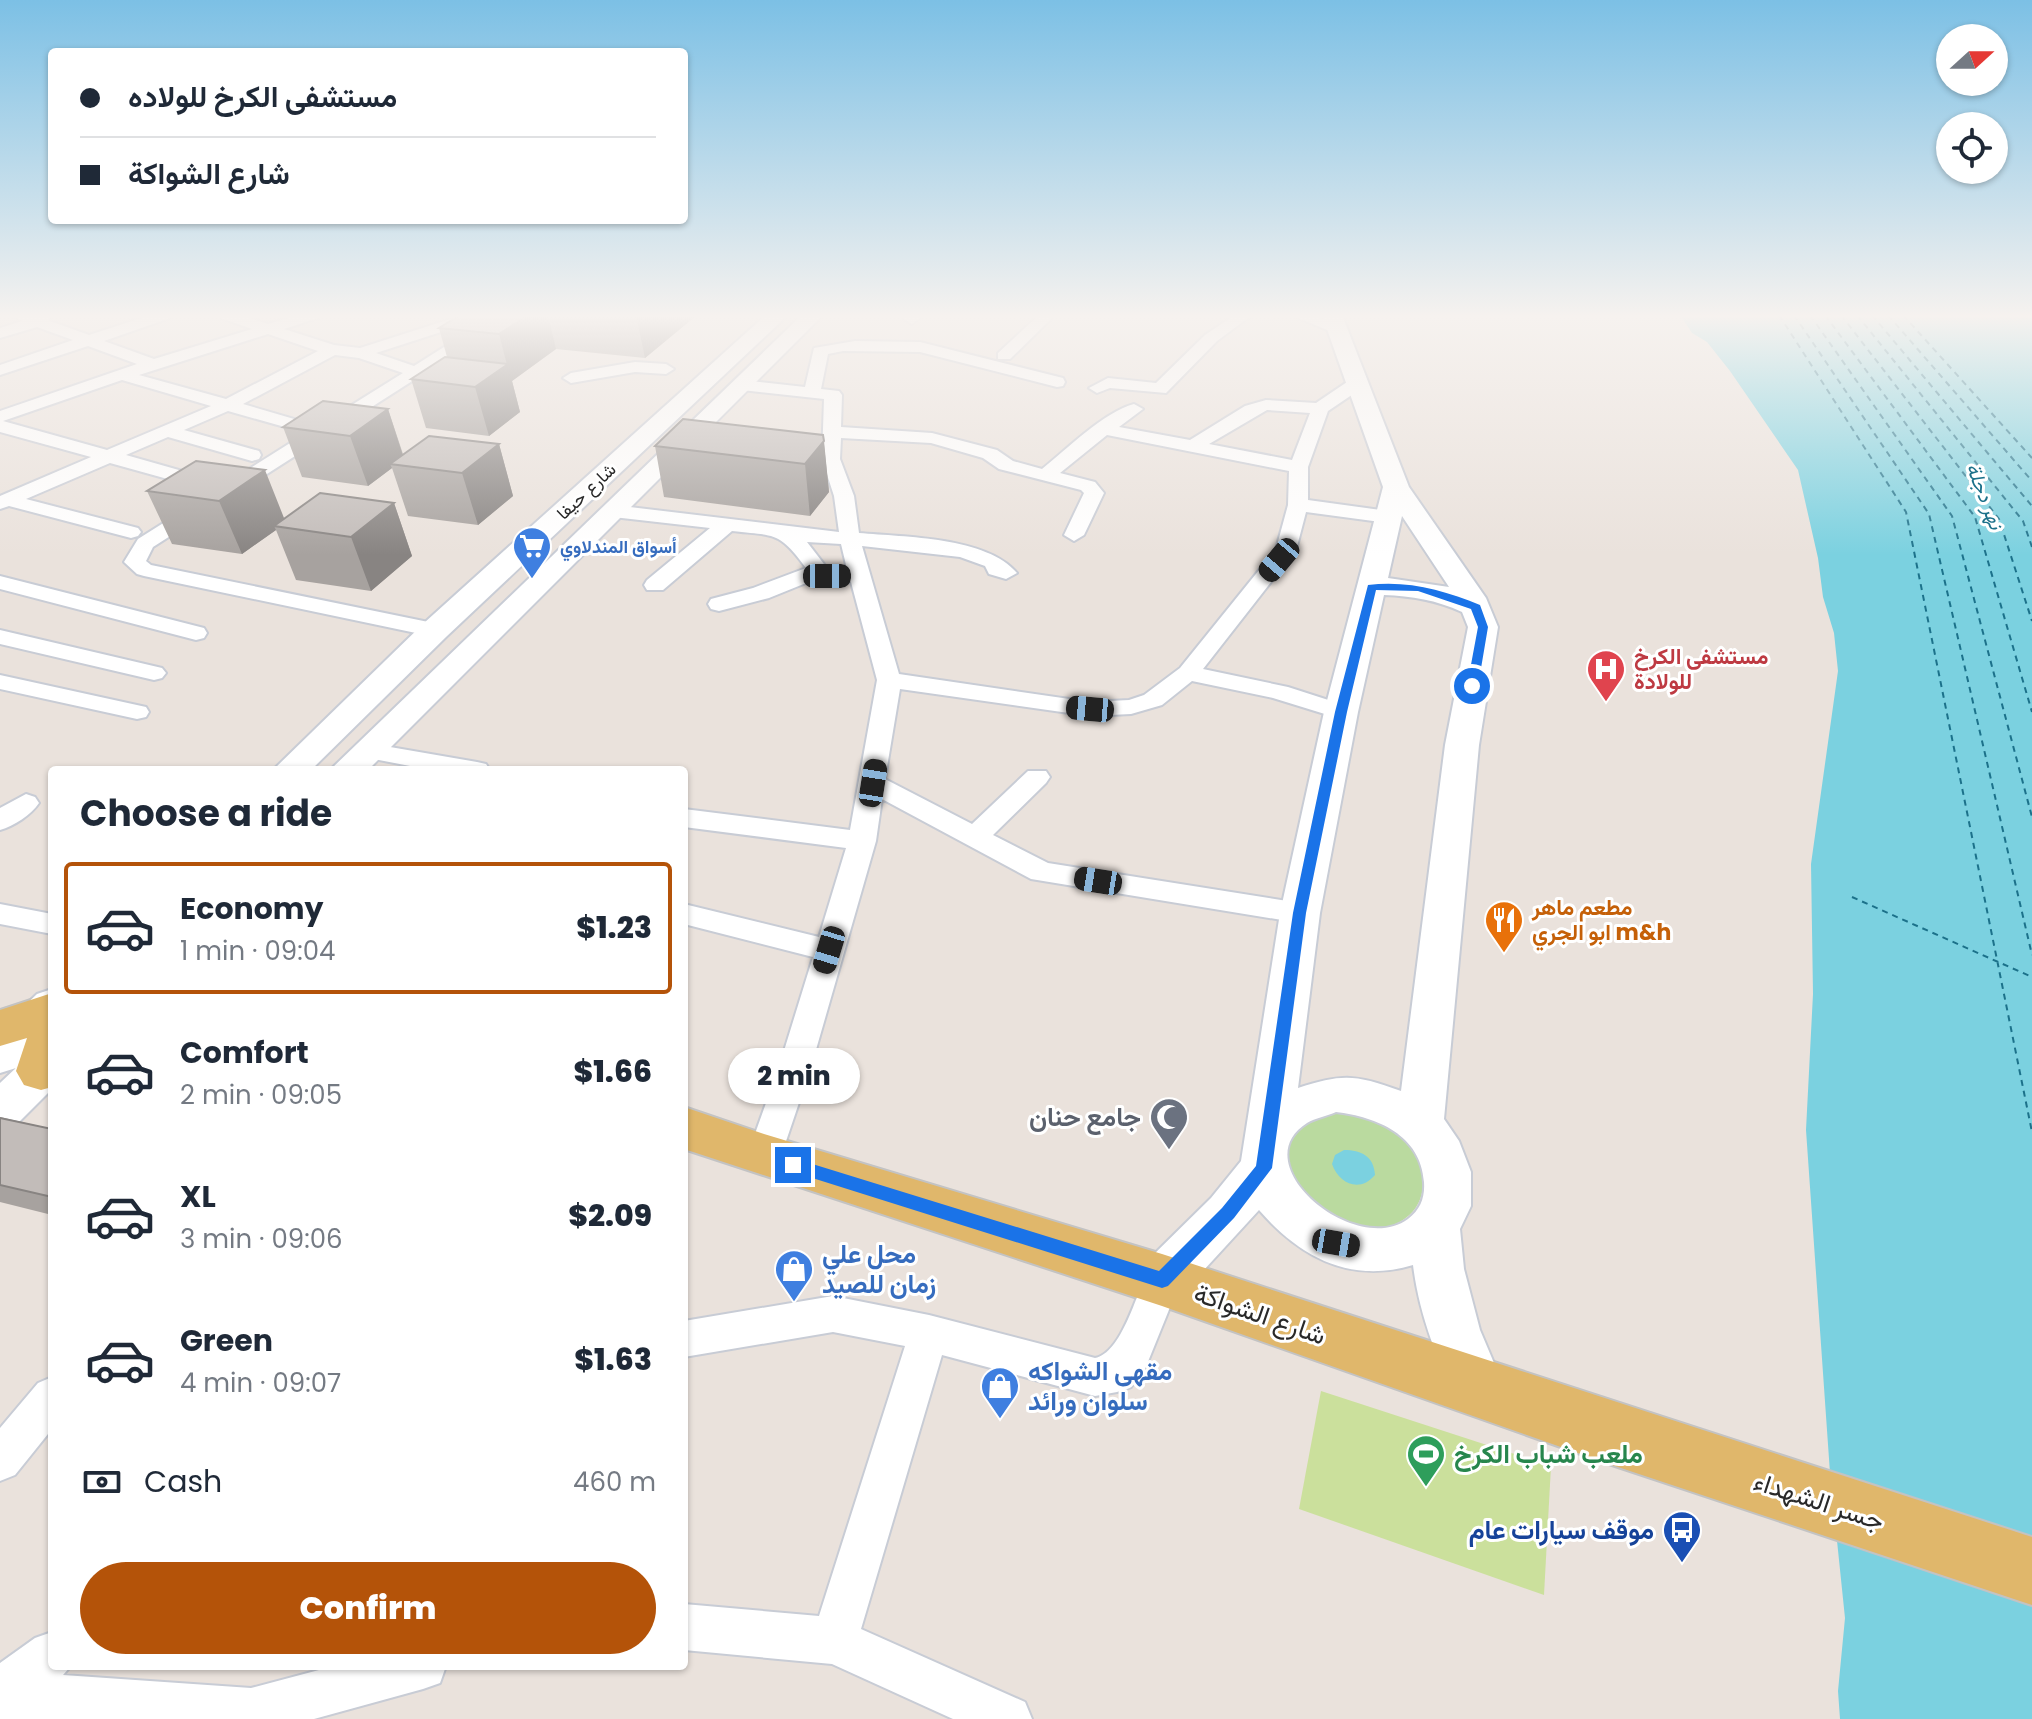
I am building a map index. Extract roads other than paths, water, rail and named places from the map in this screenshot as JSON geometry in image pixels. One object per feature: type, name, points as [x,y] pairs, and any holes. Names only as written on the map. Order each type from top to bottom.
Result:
[{"type":"main road","points":[[31,1063],[48,1048]]},
{"type":"main road","name":"شارع الشواكة","points":[[688,1129],[1162,1280],[1606,1432]]},
{"type":"main road","name":"جسر الشهداء","points":[[1606,1432],[2032,1571]]},
{"type":"street","points":[[0,417],[63,395]]},
{"type":"street","points":[[197,395],[317,431]]},
{"type":"street","points":[[4,502],[247,395]]},
{"type":"street","points":[[375,395],[145,543],[135,562],[144,570],[435,630]]},
{"type":"street","name":"شارع حيفا","points":[[295,766],[435,630],[691,395]]},
{"type":"street","name":"شارع حيفا","points":[[358,761],[731,395]]},
{"type":"street","points":[[764,1156],[862,841],[889,680],[850,541],[844,496],[831,459],[833,395]]},
{"type":"street","points":[[889,680],[1052,706],[1111,709],[1153,700],[1188,673],[1279,560],[1291,537],[1298,505],[1299,467],[1320,408],[1339,395]]},
{"type":"street","points":[[1363,395],[1392,502],[1450,568],[1476,607],[1483,627],[1462,745],[1420,1124]]},
{"type":"street","points":[[1194,446],[1251,410],[1266,405],[1320,408]]},
{"type":"street","points":[[1046,475],[1103,429],[1134,409]]},
{"type":"street","points":[[0,426],[200,482]]},
{"type":"street","points":[[1103,429],[1194,446],[1243,459],[1299,467]]},
{"type":"street","points":[[167,431],[252,455]]},
{"type":"street","points":[[832,432],[932,438],[990,454],[1006,465],[1093,489],[1074,535]]},
{"type":"street","points":[[668,457],[698,460]]},
{"type":"street","points":[[4,502],[131,532]]},
{"type":"street","points":[[1298,505],[1392,502]]},
{"type":"street","points":[[688,1338],[833,1314],[929,1333],[1073,1373],[1095,1377],[1117,1373],[1131,1356],[1162,1280],[1228,1213],[1266,1149],[1285,1111],[1308,1099],[1335,1094],[1365,1097],[1379,1102],[1420,1124],[1440,1149],[1450,1176],[1449,1203],[1435,1227],[1409,1244],[1373,1250],[1336,1243],[1301,1225],[1276,1198],[1266,1149],[1300,913],[1341,712],[1392,502]]},
{"type":"street","points":[[613,511],[850,541],[930,547],[985,556],[995,563],[996,570],[1006,573]]},
{"type":"street","points":[[655,585],[728,524]]},
{"type":"street","points":[[790,534],[817,571],[827,576],[861,576]]},
{"type":"street","points":[[1375,575],[1432,573],[1450,568]]},
{"type":"street","points":[[719,604],[761,593],[817,571]]},
{"type":"street","points":[[1375,575],[1476,607]]},
{"type":"street","points":[[0,582],[196,633]]},
{"type":"street","points":[[0,637],[154,673]]},
{"type":"street","points":[[1188,673],[1279,692],[1341,712]]},
{"type":"street","points":[[0,682],[137,712]]},
{"type":"street","points":[[358,761],[424,766]]},
{"type":"street","points":[[975,837],[1037,777]]},
{"type":"street","points":[[873,783],[1041,872],[1300,913]]},
{"type":"street","points":[[0,799],[26,803],[0,821]]},
{"type":"street","points":[[688,819],[862,841]]},
{"type":"street","points":[[0,914],[48,923]]},
{"type":"street","points":[[688,915],[829,950]]},
{"type":"street","points":[[0,1112],[31,1063]]},
{"type":"street","points":[[1435,1227],[1436,1257],[1447,1310],[1462,1356],[1478,1389]]},
{"type":"street","points":[[834,1641],[929,1333]]},
{"type":"street","points":[[0,1460],[48,1402]]},
{"type":"street","points":[[688,1627],[834,1641],[1008,1719]]},
{"type":"street","points":[[0,1693],[48,1658]]},
{"type":"street","points":[[0,1693],[251,1712],[408,1670]]},
{"type":"water","name":"نهر دجلة","points":[[1747,395],[2032,395],[2032,1719],[1840,1719],[1838,1691],[1845,1618],[1830,1473],[1806,1130],[1813,994],[1811,864],[1838,671],[1834,633],[1823,597],[1818,558],[1798,470]]},
{"type":"water","points":[[1344,1150],[1366,1155],[1375,1175],[1369,1181],[1350,1184],[1335,1171],[1332,1164],[1335,1155]]},
{"type":"place","name":"أسواق المندلاوي","points":[[532,580]]},
{"type":"place","name":"مستشفى الكرخ للولادة","points":[[1606,703]]},
{"type":"place","name":"مطعم ماهر ابو الجري m&h","points":[[1504,954]]},
{"type":"place","name":"جامع حنان","points":[[1169,1151]]},
{"type":"place","name":"محل علي زمان للصيد","points":[[794,1303]]},
{"type":"place","name":"مقهى الشواكه سلوان ورائد","points":[[1000,1420]]},
{"type":"place","name":"ملعب شباب الكرخ","points":[[1426,1488]]},
{"type":"place","name":"موقف سيارات عام","points":[[1682,1564]]}]
